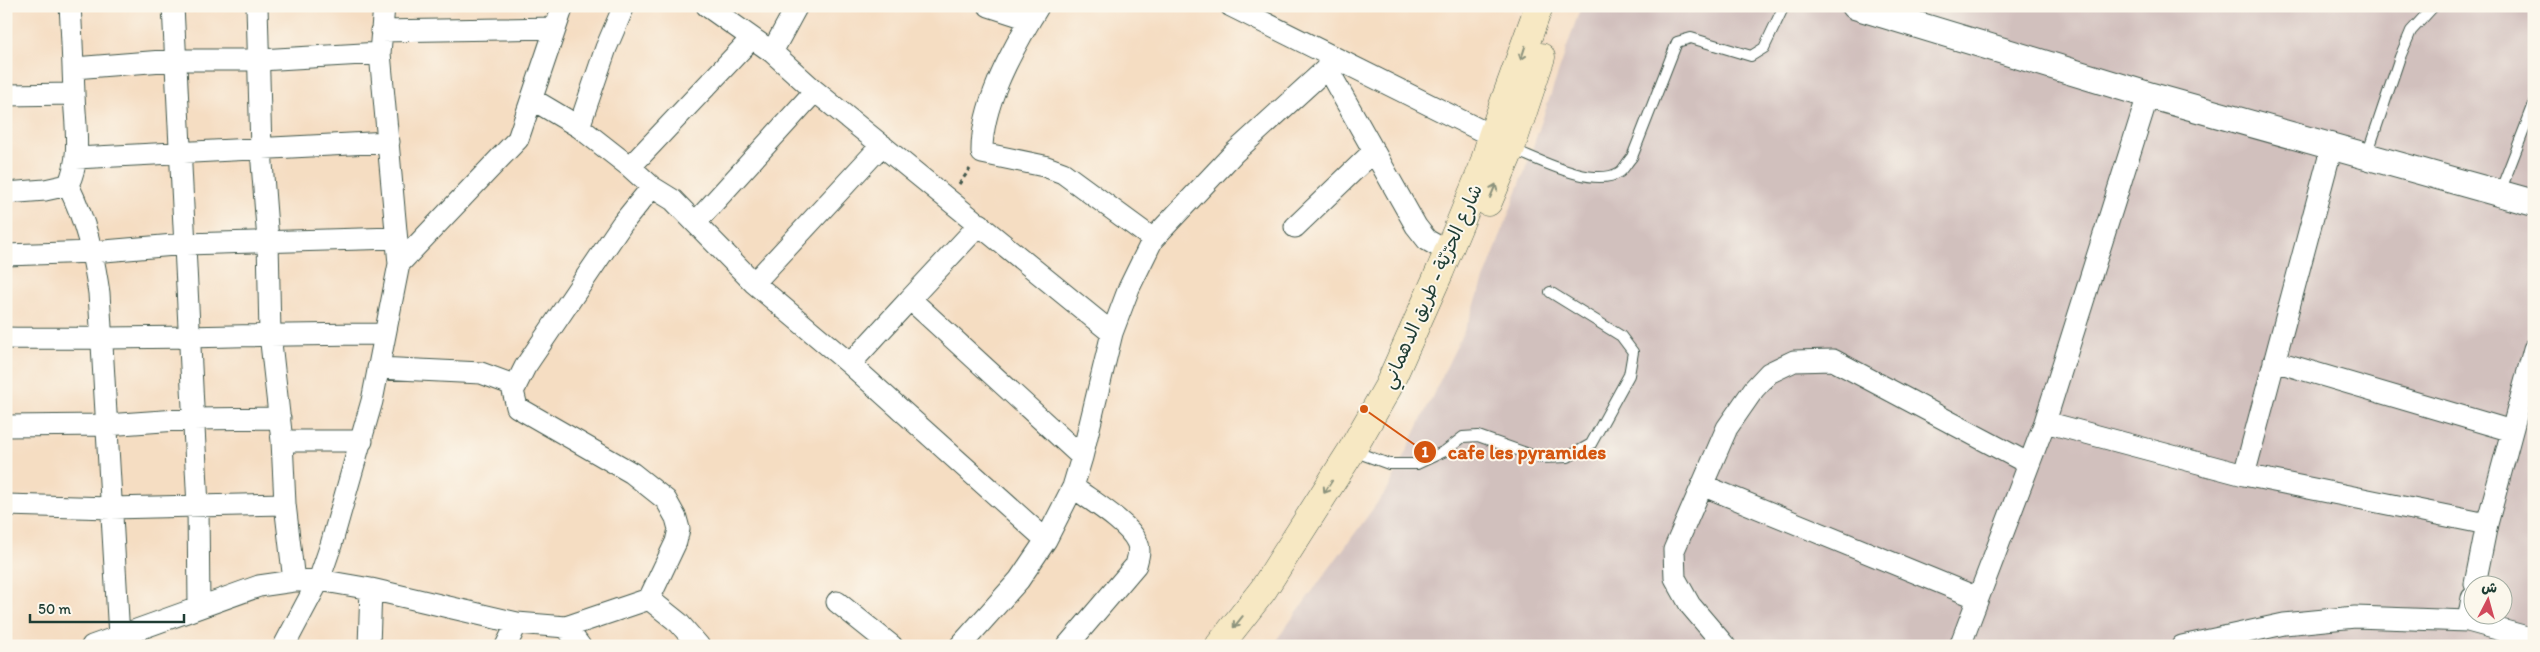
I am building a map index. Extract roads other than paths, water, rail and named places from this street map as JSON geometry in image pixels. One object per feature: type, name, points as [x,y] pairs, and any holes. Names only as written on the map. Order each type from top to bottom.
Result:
[{"type":"main road","name":"شارع الحرّيّة - طريق الدهماني","points":[[1242,646],[1311,546],[1360,454],[1482,170],[1501,142],[1539,6]]},
{"type":"main road","name":"شارع الحرّيّة - طريق الدهماني","points":[[1219,646],[1263,590],[1360,454],[1397,407],[1433,331],[1501,142],[1558,6]]},
{"type":"street","points":[[6,193],[44,190],[68,184],[73,174],[76,158],[74,68],[70,6]]},
{"type":"street","points":[[173,6],[186,244],[192,419],[198,507],[199,607]]},
{"type":"street","points":[[258,6],[261,150],[268,241],[270,334],[280,418],[285,504],[294,581]]},
{"type":"street","points":[[284,646],[318,580],[332,545],[362,441],[399,264],[380,53],[384,6]]},
{"type":"street","points":[[399,264],[518,139],[563,6]]},
{"type":"street","points":[[580,127],[606,48],[624,6]]},
{"type":"street","points":[[707,6],[772,52],[815,91],[1112,333]]},
{"type":"street","points":[[772,52],[797,6]]},
{"type":"street","points":[[988,6],[1018,17],[1035,12]]},
{"type":"street","points":[[1231,6],[1328,62],[1501,142]]},
{"type":"street","points":[[1855,6],[2148,95],[2534,203]]},
{"type":"street","points":[[1035,12],[1006,61],[982,134],[982,153],[1044,166],[1063,173],[1154,239]]},
{"type":"street","points":[[381,31],[555,28]]},
{"type":"street","points":[[630,166],[752,38]]},
{"type":"street","points":[[74,68],[175,60],[260,60],[380,53]]},
{"type":"street","points":[[1328,62],[1373,152],[1416,226],[1427,240],[1448,252]]},
{"type":"street","points":[[960,646],[1019,580],[1046,540],[1073,487],[1112,333],[1129,288],[1154,239],[1234,154],[1328,62]]},
{"type":"street","points":[[696,222],[815,91]]},
{"type":"street","points":[[6,95],[74,94]]},
{"type":"street","points":[[1960,646],[2045,422],[2148,95]]},
{"type":"street","points":[[532,99],[580,127],[630,166],[652,187],[673,200],[754,283],[850,364],[1046,540]]},
{"type":"street","points":[[76,158],[389,142]]},
{"type":"street","points":[[754,283],[882,145]]},
{"type":"street","points":[[2244,475],[2332,146]]},
{"type":"street","points":[[1295,227],[1373,152]]},
{"type":"street","points":[[68,184],[79,208],[94,252],[99,293],[100,340],[111,508],[106,642],[259,586],[294,581],[318,580],[371,589],[517,623],[566,627],[649,599],[676,542],[679,529],[676,518],[666,500],[632,473],[517,407],[513,392],[525,367],[622,224],[652,187]]},
{"type":"street","points":[[850,364],[980,224]]},
{"type":"street","points":[[6,255],[94,252],[186,244],[396,238]]},
{"type":"street","points":[[910,299],[1082,457]]},
{"type":"street","points":[[6,338],[100,340],[270,334],[384,334]]},
{"type":"street","points":[[2477,574],[2487,524],[2534,349]]},
{"type":"street","points":[[1725,646],[1690,605],[1675,578],[1674,550],[1727,428],[1754,388],[1769,373],[1794,361],[1833,360],[2029,464]]},
{"type":"street","points":[[2274,361],[2512,431]]},
{"type":"street","points":[[378,368],[481,373],[516,386]]},
{"type":"street","points":[[6,426],[106,425],[192,419],[280,418]]},
{"type":"street","points":[[2045,422],[2244,475],[2487,524]]},
{"type":"street","points":[[282,441],[362,441]]},
{"type":"street","points":[[1702,484],[1978,598]]},
{"type":"street","points":[[1067,646],[1136,565],[1139,555],[1138,544],[1126,528],[1073,487]]},
{"type":"street","points":[[6,505],[111,508],[285,504]]},
{"type":"street","points":[[370,646],[371,589]]},
{"type":"street","points":[[649,599],[679,623],[699,646]]},
{"type":"street","points":[[837,602],[892,646]]},
{"type":"street","points":[[2182,646],[2284,624],[2355,617],[2462,621]]},
{"type":"street","points":[[506,646],[517,623]]},
{"type":"street","points":[[2479,624],[2534,639]]},
{"type":"street","points":[[566,627],[580,646]]},
{"type":"lane","points":[[1501,142],[1577,175],[1604,177],[1620,172],[1632,157],[1677,42],[1691,38],[1751,56],[1764,48],[1784,6]]},
{"type":"lane","points":[[2367,155],[2400,57],[2411,31],[2434,6]]},
{"type":"lane","points":[[2500,192],[2534,104]]},
{"type":"lane","points":[[1360,454],[1390,464],[1417,464],[1445,451],[1463,437],[1478,436],[1540,458],[1568,457],[1591,444],[1629,375],[1633,352],[1621,336],[1550,292]]},
{"type":"place","name":"cafe les pyramides","points":[[1364,409]]}]
